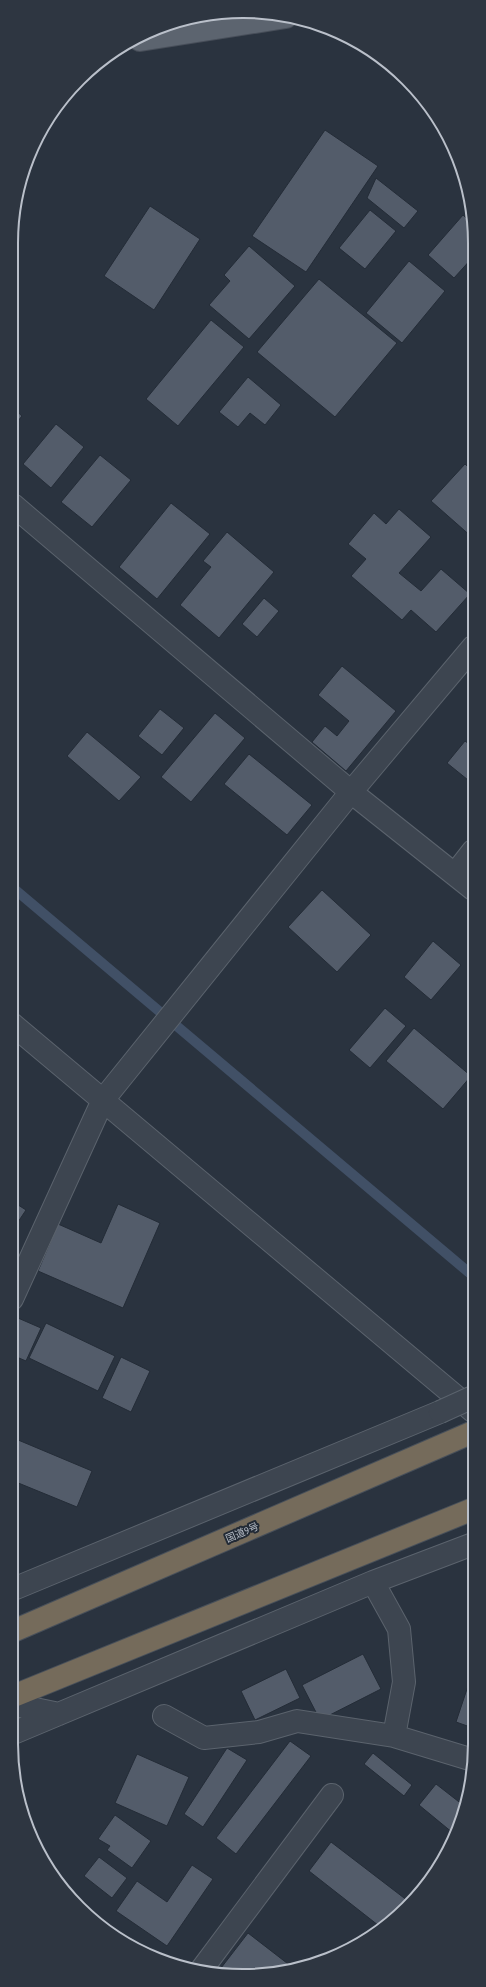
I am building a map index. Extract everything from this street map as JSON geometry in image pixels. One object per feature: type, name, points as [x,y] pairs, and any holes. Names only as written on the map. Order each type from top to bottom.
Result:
[{"type":"highway","name":"国道9号","points":[[18,1629],[468,1434]]},
{"type":"highway","points":[[18,1694],[468,1511]]},
{"type":"main road","points":[[153,37],[202,24],[264,19]]},
{"type":"street","points":[[18,509],[351,792],[468,885]]},
{"type":"street","points":[[18,1286],[103,1100],[351,792],[468,653]]},
{"type":"street","points":[[455,874],[468,857]]},
{"type":"street","points":[[18,1029],[468,1407]]},
{"type":"street","points":[[18,1587],[468,1399]]},
{"type":"street","points":[[18,1731],[373,1582],[468,1546]]},
{"type":"street","points":[[373,1582],[398,1629],[404,1682],[394,1736]]},
{"type":"street","points":[[18,1705],[59,1714]]},
{"type":"street","points":[[164,1716],[204,1738],[259,1732],[298,1721],[394,1736],[468,1758]]},
{"type":"street","points":[[204,1966],[332,1795]]},
{"type":"building","points":[[325,130],[378,166],[306,272],[252,236]]},
{"type":"building","points":[[376,178],[418,211],[404,228],[367,198]]},
{"type":"building","points":[[150,206],[200,239],[154,310],[104,276]]},
{"type":"building","points":[[370,210],[396,231],[365,269],[339,248]]},
{"type":"building","points":[[463,215],[467,219],[468,228],[468,263],[454,278],[428,255]]},
{"type":"building","points":[[249,246],[295,286],[249,339],[209,305],[230,281],[224,275]]},
{"type":"building","points":[[409,261],[445,291],[402,343],[366,313]]},
{"type":"building","points":[[319,279],[397,343],[335,417],[257,352]]},
{"type":"building","points":[[211,320],[244,347],[178,426],[146,399]]},
{"type":"building","points":[[248,377],[281,405],[265,425],[250,413],[238,427],[219,412]]},
{"type":"building","points":[[18,412],[22,416],[18,421]]},
{"type":"building","points":[[56,424],[84,447],[51,488],[23,464]]},
{"type":"building","points":[[100,455],[131,480],[92,527],[61,502]]},
{"type":"building","points":[[465,464],[468,467],[468,534],[431,501]]},
{"type":"building","points":[[171,503],[210,534],[157,599],[119,567]]},
{"type":"building","points":[[399,509],[431,537],[399,573],[421,591],[441,569],[468,592],[468,596],[436,632],[411,610],[402,620],[351,576],[366,559],[348,544],[374,513],[386,524]]},
{"type":"building","points":[[227,532],[274,572],[219,638],[180,605],[211,567],[203,561]]},
{"type":"building","points":[[264,598],[279,611],[257,637],[242,624]]},
{"type":"building","points":[[342,666],[396,711],[346,771],[312,742],[325,726],[337,736],[349,721],[318,695]]},
{"type":"building","points":[[160,709],[184,728],[162,755],[138,736]]},
{"type":"building","points":[[215,713],[245,738],[191,802],[161,777]]},
{"type":"building","points":[[87,732],[141,777],[119,801],[67,756]]},
{"type":"building","points":[[465,741],[468,743],[468,780],[447,763]]},
{"type":"building","points":[[249,754],[312,805],[287,835],[224,784]]},
{"type":"building","points":[[322,890],[371,935],[337,972],[288,927]]},
{"type":"building","points":[[433,941],[461,965],[431,1000],[404,977]]},
{"type":"building","points":[[385,1008],[406,1026],[370,1068],[349,1050]]},
{"type":"building","points":[[414,1028],[468,1073],[468,1080],[443,1109],[386,1061]]},
{"type":"building","points":[[118,1204],[160,1223],[123,1308],[38,1271],[58,1224],[101,1243]]},
{"type":"building","points":[[18,1205],[26,1210],[18,1222]]},
{"type":"building","points":[[18,1318],[41,1328],[26,1361],[18,1358]]},
{"type":"building","points":[[46,1323],[115,1356],[98,1391],[29,1358]]},
{"type":"building","points":[[121,1357],[150,1371],[131,1412],[102,1398]]},
{"type":"building","points":[[18,1440],[92,1471],[77,1507],[18,1483]]},
{"type":"building","points":[[363,1654],[381,1689],[320,1720],[302,1685]]},
{"type":"building","points":[[286,1669],[300,1698],[255,1720],[241,1691]]},
{"type":"building","points":[[468,1686],[468,1726],[456,1722]]},
{"type":"building","points":[[290,1741],[311,1756],[236,1854],[216,1838]]},
{"type":"building","points":[[227,1748],[247,1760],[203,1827],[184,1814]]},
{"type":"building","points":[[373,1753],[412,1785],[404,1796],[364,1764]]},
{"type":"building","points":[[137,1754],[189,1777],[167,1826],[115,1803]]},
{"type":"building","points":[[436,1784],[460,1803],[451,1831],[419,1805]]},
{"type":"building","points":[[115,1815],[151,1841],[132,1868],[107,1850],[110,1846],[98,1839]]},
{"type":"building","points":[[331,1842],[406,1899],[377,1925],[309,1871]]},
{"type":"building","points":[[99,1857],[127,1878],[112,1898],[84,1876]]},
{"type":"building","points":[[192,1865],[213,1879],[167,1946],[116,1911],[137,1881],[167,1902]]},
{"type":"building","points":[[248,1933],[289,1964],[258,1969],[221,1968]]},
{"type":"waterway","points":[[18,892],[468,1272]]}]
